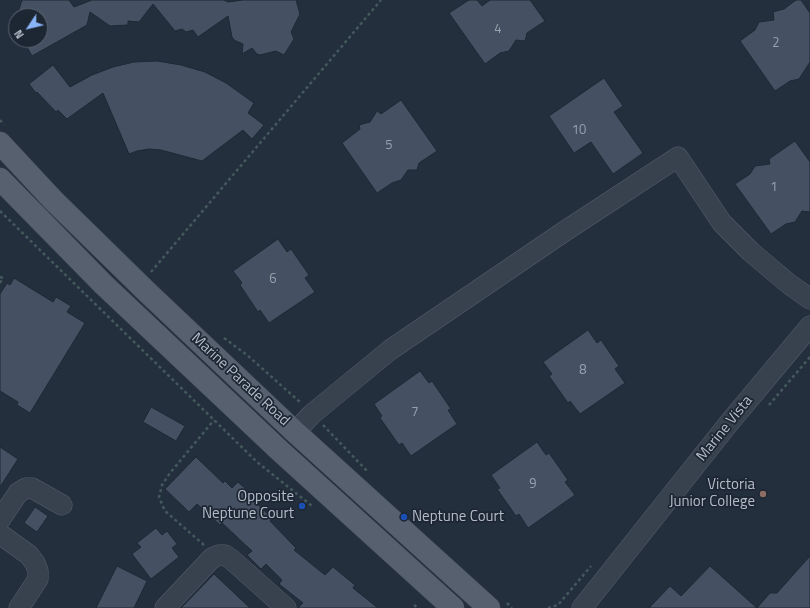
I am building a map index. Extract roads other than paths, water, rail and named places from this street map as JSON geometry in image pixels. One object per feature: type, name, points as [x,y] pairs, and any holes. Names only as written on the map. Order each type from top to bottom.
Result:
[{"type":"main road","name":"Marine Parade Road","points":[[0,142],[53,200],[147,292],[295,432],[489,608]]},
{"type":"main road","name":"Marine Parade Road","points":[[0,179],[104,285],[279,450],[453,608]]},
{"type":"street","points":[[295,432],[312,414],[390,350],[558,235],[678,157],[722,222],[751,252],[789,284],[810,299]]},
{"type":"street","name":"Marine Vista","points":[[582,608],[724,429],[810,326]]},
{"type":"street","points":[[0,520],[18,493],[26,488],[32,488],[62,505]]},
{"type":"street","points":[[0,534],[29,555],[35,563],[38,571],[38,579],[19,608]]},
{"type":"street","points":[[165,608],[212,558],[219,555],[225,555],[286,608]]},
{"type":"place","name":"Victoria Junior College","points":[[763,494]]},
{"type":"place","name":"Opposite Neptune Court","points":[[302,506]]},
{"type":"place","name":"Neptune Court","points":[[404,517]]}]
